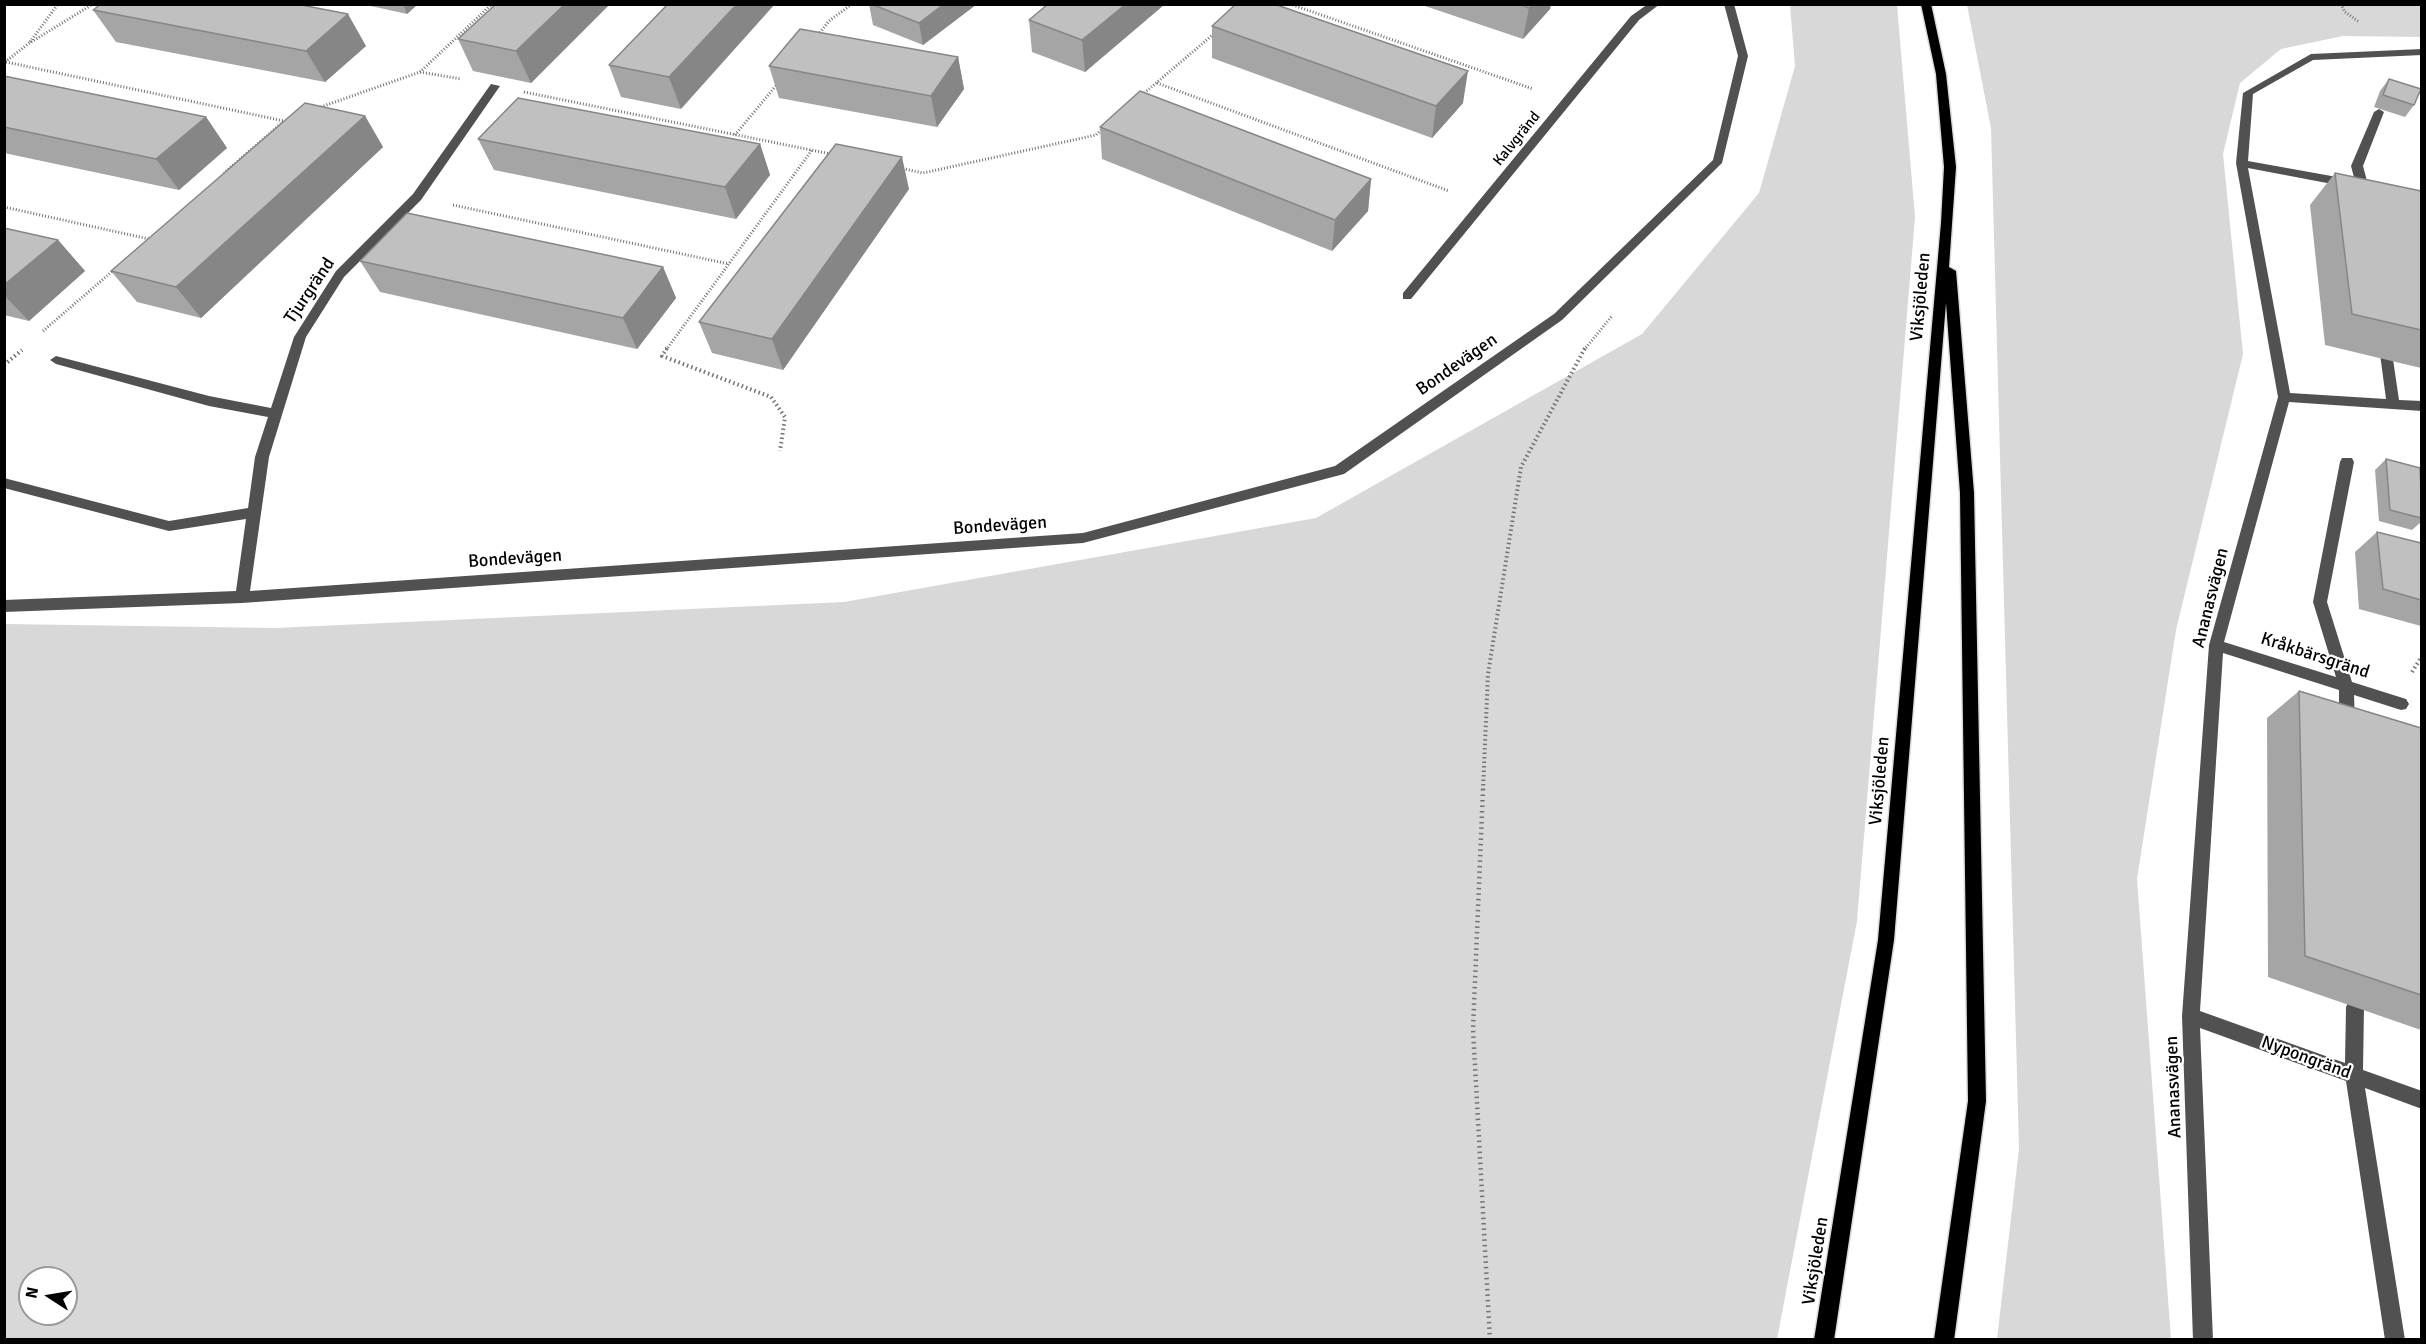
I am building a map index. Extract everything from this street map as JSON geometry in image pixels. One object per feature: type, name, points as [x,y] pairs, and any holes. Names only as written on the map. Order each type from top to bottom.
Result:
[{"type":"main road","name":"Viksjöleden","points":[[1824,1340],[1886,940],[1947,223],[1950,167],[1941,74],[1926,4]]},
{"type":"main road","name":"Viksjöleden","points":[[1944,1340],[1977,1101],[1967,493],[1947,223]]},
{"type":"street","name":"Kalvgränd","points":[[1407,296],[1635,18],[1655,4]]},
{"type":"street","name":"Bondevägen","points":[[4,606],[242,597],[1083,538],[1339,470],[1558,316],[1718,160],[1743,56],[1729,4]]},
{"type":"street","name":"Ananasvägen","points":[[2203,1340],[2191,1016],[2216,645],[2284,397],[2242,163],[2248,93],[2311,57],[2404,50],[2421,52]]},
{"type":"street","name":"Tjurgränd","points":[[242,597],[262,457],[300,337],[340,274],[417,197],[495,86]]},
{"type":"street","points":[[2367,207],[2368,187],[2357,166],[2379,112]]},
{"type":"street","points":[[2242,163],[2368,187]]},
{"type":"street","points":[[2382,325],[2393,405]]},
{"type":"street","points":[[56,360],[209,401],[276,414]]},
{"type":"street","points":[[2284,397],[2421,406]]},
{"type":"street","points":[[2347,462],[2320,602],[2346,686],[2348,746]]},
{"type":"street","points":[[4,483],[169,526],[254,512]]},
{"type":"street","name":"Kråkbärsgränd","points":[[2216,645],[2401,704]]},
{"type":"street","points":[[2355,1007],[2354,1075],[2395,1340]]},
{"type":"street","name":"Nypongränd","points":[[2191,1016],[2421,1100]]},
{"type":"path","points":[[28,44],[58,4]]},
{"type":"path","points":[[5,62],[28,44],[93,4]]},
{"type":"path","points":[[315,109],[420,72],[492,4]]},
{"type":"path","points":[[815,38],[829,21],[852,4]]},
{"type":"path","points":[[1290,4],[1567,101]]},
{"type":"path","points":[[1139,98],[1224,26]]},
{"type":"path","points":[[5,62],[284,121]]},
{"type":"path","points":[[420,72],[834,155]]},
{"type":"path","points":[[735,135],[786,74]]},
{"type":"path","points":[[1157,83],[1483,204]]},
{"type":"path","points":[[221,176],[284,121],[294,117]]},
{"type":"path","points":[[890,166],[923,173],[1096,135],[1104,127]]},
{"type":"path","points":[[780,451],[785,417],[771,398],[662,356],[812,150]]},
{"type":"path","points":[[417,197],[729,264]]},
{"type":"path","points":[[4,207],[149,239],[140,246]]},
{"type":"path","points":[[39,335],[115,268]]},
{"type":"path","points":[[1490,1340],[1473,1029],[1488,674],[1521,467],[1588,342]]},
{"type":"path","points":[[4,365],[30,343]]},
{"type":"path","points":[[2421,453],[2421,472]]},
{"type":"shaded area","points":[[1790,5],[1897,5],[1915,217],[1857,921],[1777,1339],[5,1339],[5,624],[275,628],[844,602],[1316,518],[1642,334],[1759,193],[1795,66]]},
{"type":"shaded area","points":[[1967,5],[2421,5],[2421,37],[2343,36],[2281,49],[2240,83],[2223,154],[2243,354],[2176,630],[2137,879],[2171,1339],[1997,1339],[2019,1149],[1991,128]]},
{"type":"building","points":[[101,4],[296,4],[348,14],[306,51],[93,10]]},
{"type":"building","points":[[496,4],[565,4],[516,51],[458,39]]},
{"type":"building","points":[[668,4],[737,4],[669,77],[609,65]]},
{"type":"building","points":[[871,4],[944,4],[919,23]]},
{"type":"building","points":[[1048,4],[1126,4],[1082,40],[1029,20]]},
{"type":"building","points":[[1236,4],[1274,4],[1468,71],[1436,106],[1212,26]]},
{"type":"building","points":[[1519,4],[1532,4],[1529,8]]},
{"type":"building","points":[[800,29],[958,57],[931,96],[769,66]]},
{"type":"building","points":[[4,76],[206,117],[156,159],[4,127]]},
{"type":"building","points":[[2389,79],[2421,89],[2414,105],[2383,95]]},
{"type":"building","points":[[1140,91],[1371,179],[1335,220],[1100,127]]},
{"type":"building","points":[[518,98],[760,144],[725,187],[478,139]]},
{"type":"building","points":[[305,103],[365,116],[176,287],[111,271]]},
{"type":"building","points":[[836,144],[902,157],[772,339],[699,322]]},
{"type":"building","points":[[2335,173],[2421,191],[2421,330],[2352,314]]},
{"type":"building","points":[[407,213],[663,267],[623,318],[360,261]]},
{"type":"building","points":[[4,228],[58,240],[4,285]]},
{"type":"building","points":[[2386,459],[2420,468],[2421,518],[2390,510]]},
{"type":"building","points":[[2377,532],[2421,543],[2421,600],[2383,589]]},
{"type":"building","points":[[2299,691],[2421,728],[2421,995],[2305,956]]}]
